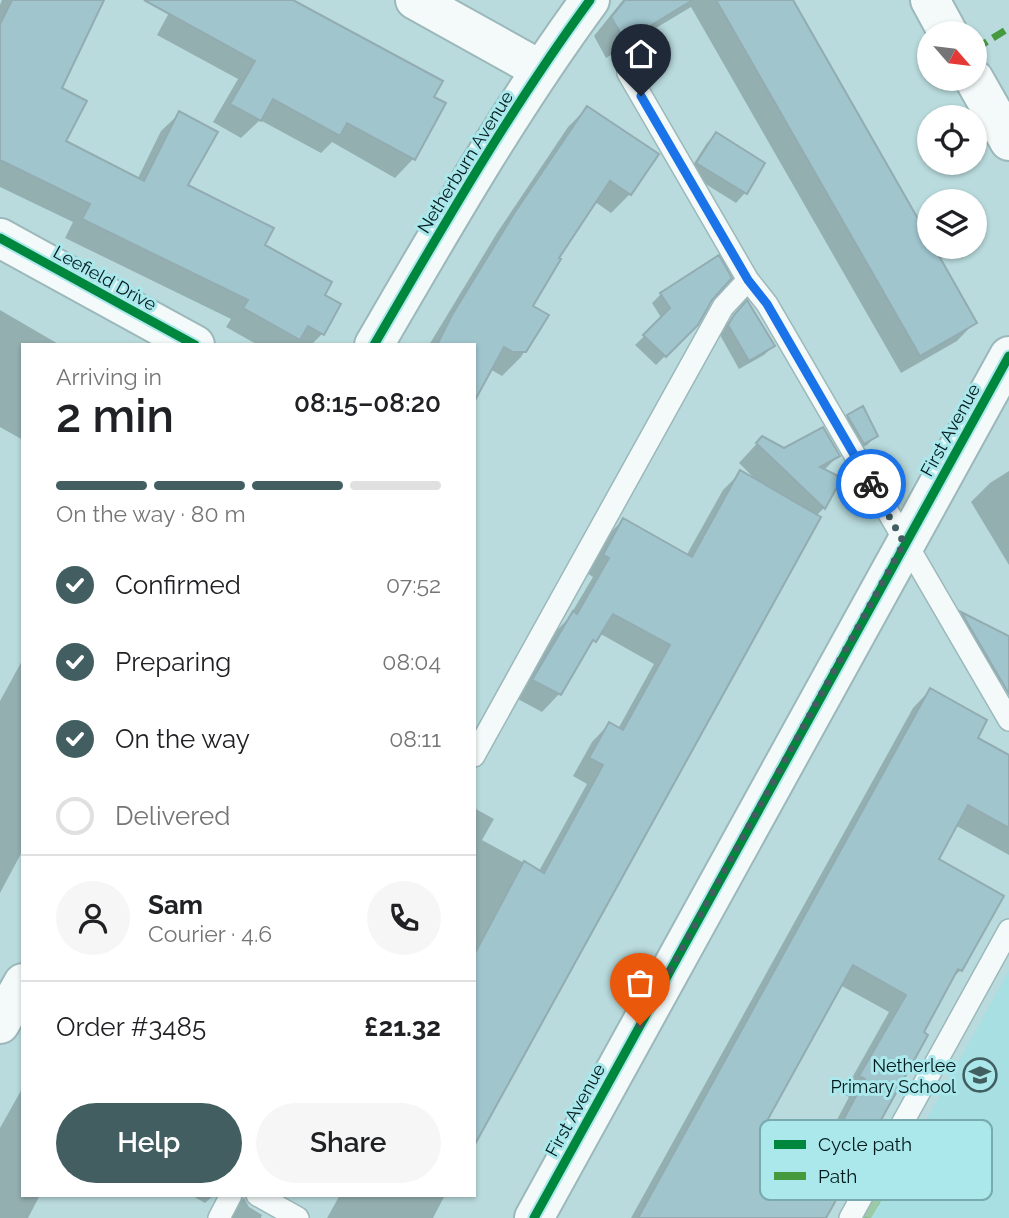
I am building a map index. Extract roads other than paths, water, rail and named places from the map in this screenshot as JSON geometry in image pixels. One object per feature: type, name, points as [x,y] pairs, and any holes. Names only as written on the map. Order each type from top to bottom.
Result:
[{"type":"street","points":[[415,0],[541,70]]},
{"type":"street","name":"Netherburn Avenue","points":[[375,343],[441,230],[541,70],[590,0]]},
{"type":"street","points":[[930,0],[941,21]]},
{"type":"street","points":[[981,91],[1009,141]]},
{"type":"street","name":"Leefield Drive","points":[[0,238],[191,343]]},
{"type":"street","name":"First Avenue","points":[[534,1218],[1009,356]]},
{"type":"street","points":[[0,1024],[21,987]]},
{"type":"lane","points":[[628,73],[748,280],[767,304],[1009,720]]},
{"type":"lane","points":[[476,753],[723,307],[748,280]]},
{"type":"lane","points":[[904,1120],[1009,930]]},
{"type":"lane","points":[[219,1218],[230,1197]]},
{"type":"lane","points":[[261,1197],[298,1218]]},
{"type":"lane","points":[[850,1218],[860,1200]]},
{"type":"place","name":"Netherlee Primary School","points":[[980,1075]]}]
